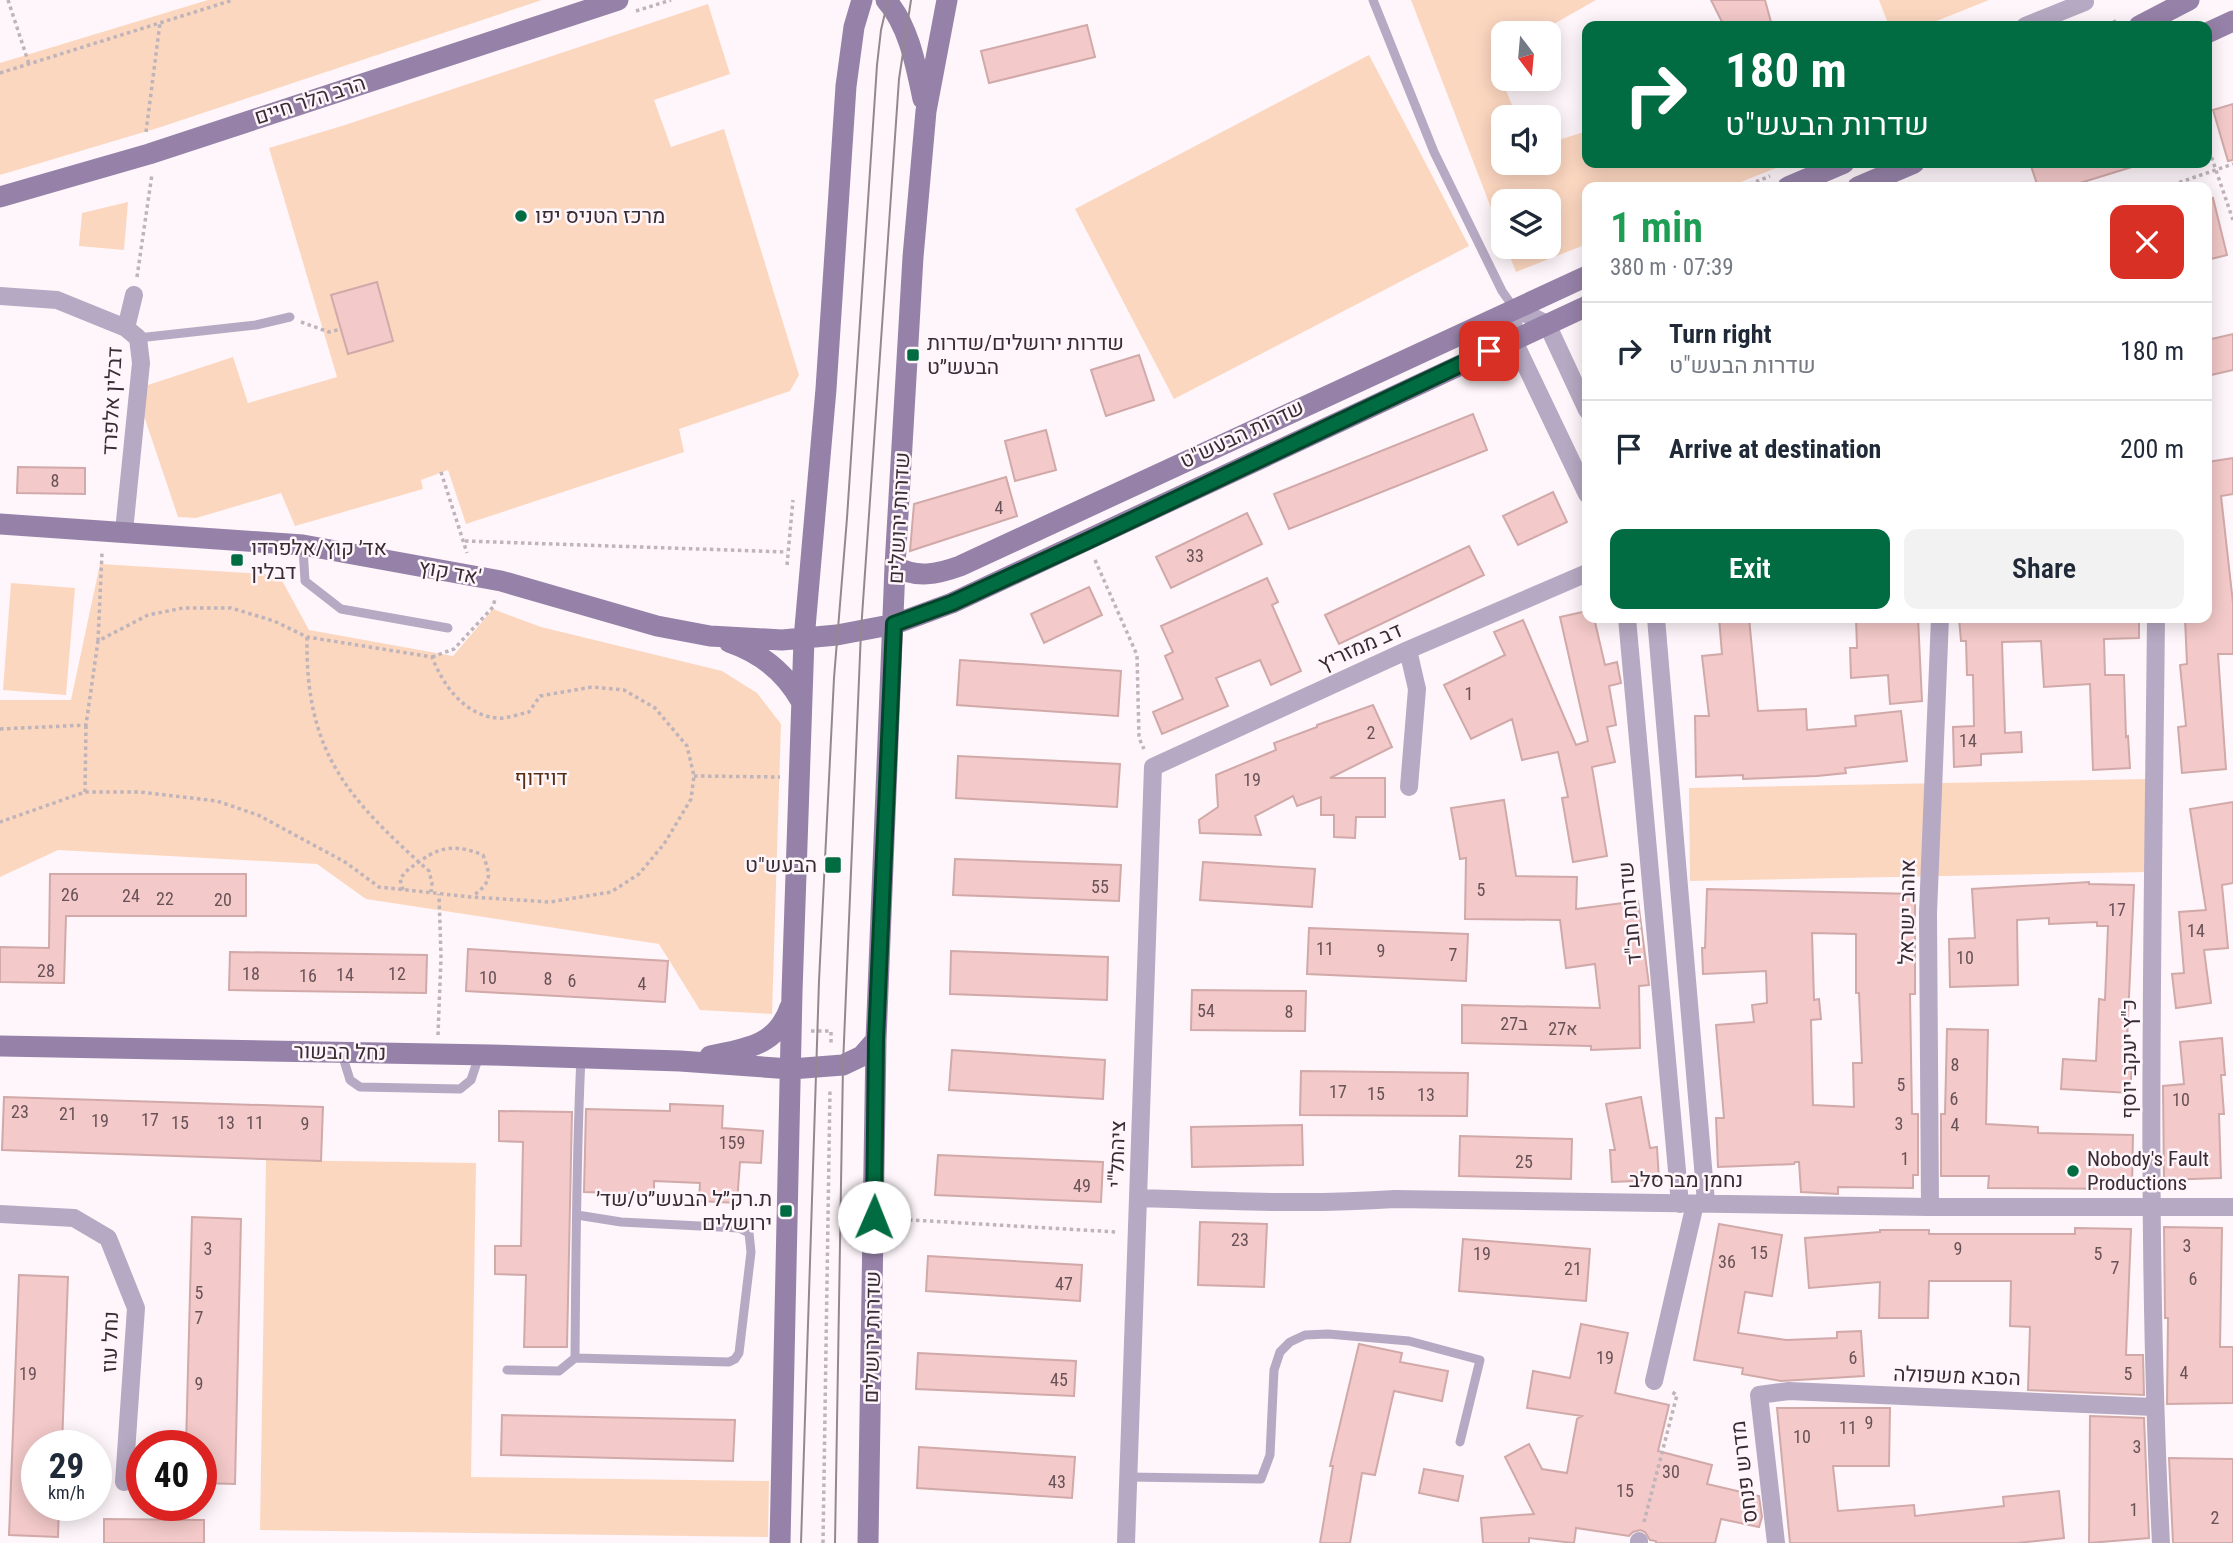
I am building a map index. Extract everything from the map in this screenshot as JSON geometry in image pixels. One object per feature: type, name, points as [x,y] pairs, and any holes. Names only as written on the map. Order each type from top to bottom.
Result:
[{"type":"street","name":"הרב הלר חיים","points":[[0,197],[161,150],[618,0]]},
{"type":"street","points":[[780,1543],[792,992],[804,639],[826,389],[846,86],[854,27],[862,0]]},
{"type":"street","points":[[887,0],[898,18],[912,53],[926,111]]},
{"type":"street","name":"שדרות ירושלים","points":[[868,1543],[876,1040],[895,566],[913,257],[926,111],[947,0]]},
{"type":"street","points":[[2149,21],[2189,0]]},
{"type":"street","points":[[2038,21],[2085,2]]},
{"type":"street","points":[[2212,31],[2233,21]]},
{"type":"street","points":[[1800,182],[1832,168]]},
{"type":"street","points":[[1870,182],[1902,168]]},
{"type":"street","name":"שדרות הבעש\"ט","points":[[895,566],[906,573],[916,574],[946,571],[960,566],[1582,277]]},
{"type":"street","points":[[132,333],[134,295]]},
{"type":"street","name":"דבלין אלפרד","points":[[0,296],[57,300],[132,333],[141,363],[124,531]]},
{"type":"street","name":"שדרות הבעש\"ט","points":[[894,624],[952,603],[1582,308]]},
{"type":"street","points":[[1582,399],[1547,324],[1514,309],[1513,340],[1582,485]]},
{"type":"street","name":"אד קוץ'","points":[[0,524],[303,545],[501,581],[657,626],[710,636],[804,639],[894,624]]},
{"type":"street","name":"דב ממזריץ","points":[[1153,767],[1408,650],[1582,575]]},
{"type":"street","name":"שדרות חב\"ד","points":[[1628,623],[1694,1203]]},
{"type":"street","name":"שדרות חב\"ד","points":[[1654,1381],[1694,1203],[1656,623]]},
{"type":"street","name":"אוהב ישראל","points":[[1930,1207],[1928,913],[1940,623]]},
{"type":"street","name":"כ\"ץ יעקב יוסף","points":[[2156,623],[2151,1208],[2154,1406],[2161,1543]]},
{"type":"street","points":[[710,636],[734,644],[768,661],[791,683],[802,701]]},
{"type":"street","points":[[1408,650],[1418,689],[1409,787]]},
{"type":"street","name":"ציהתל\"י","points":[[1126,1543],[1153,767]]},
{"type":"street","name":"נחל הבשור","points":[[680,1061],[740,1050],[765,1041],[783,1025],[791,1006],[792,992]]},
{"type":"street","name":"נחל הבשור","points":[[0,1046],[479,1055],[680,1061],[791,1069],[843,1065],[862,1056],[876,1040]]},
{"type":"street","name":"נחמן מברסלב","points":[[1138,1198],[1273,1203],[1395,1199],[1930,1207],[2233,1207]]},
{"type":"street","name":"נחל עוז","points":[[0,1214],[74,1218],[108,1238],[136,1308],[124,1482]]},
{"type":"street","name":"הסבא משפולה","points":[[1759,1395],[1788,1391],[2154,1406]]},
{"type":"street","name":"מדרש פנחס","points":[[1759,1395],[1776,1543]]},
{"type":"lane","points":[[1373,0],[1434,152],[1502,291],[1514,309]]},
{"type":"lane","points":[[132,333],[256,325],[290,317]]},
{"type":"lane","points":[[303,545],[305,581],[341,609],[448,628]]},
{"type":"lane","points":[[341,1052],[351,1080],[360,1087],[460,1089],[471,1080],[479,1055]]},
{"type":"lane","points":[[575,1358],[581,1058]]},
{"type":"lane","points":[[508,1370],[559,1371],[575,1358],[729,1362],[739,1353],[751,1239],[749,1233],[739,1228],[621,1223],[577,1215]]},
{"type":"lane","points":[[1128,1477],[1261,1479],[1270,1455],[1274,1370],[1280,1352],[1290,1342],[1305,1335],[1328,1334],[1409,1341],[1480,1360],[1460,1442]]},
{"type":"path","points":[[8,0],[29,64]]},
{"type":"path","points":[[0,73],[233,0]]},
{"type":"path","points":[[145,139],[160,23]]},
{"type":"path","points":[[2212,158],[2233,220]]},
{"type":"path","points":[[2181,182],[2233,164]]},
{"type":"path","points":[[134,295],[153,168]]},
{"type":"path","points":[[290,317],[329,332],[341,329]]},
{"type":"path","points":[[441,472],[465,541],[471,575]]},
{"type":"path","points":[[85,792],[86,725],[97,641],[103,530]]},
{"type":"path","points":[[465,541],[810,554]]},
{"type":"path","points":[[1087,541],[1137,654],[1139,738],[1153,767]]},
{"type":"path","points":[[97,641],[148,615],[184,608],[231,608],[274,621],[307,637],[432,657],[454,649],[493,607],[501,581]]},
{"type":"path","points":[[307,637],[306,665],[310,705],[329,760],[358,803],[429,871],[431,893]]},
{"type":"path","points":[[0,822],[85,792],[140,792],[217,801],[269,821],[345,862],[379,887],[403,891],[550,902],[611,892],[639,874],[664,844],[691,799],[694,776],[687,746],[655,708],[624,690],[592,687],[540,696],[529,712],[498,718],[481,713],[456,698],[440,678],[432,657]]},
{"type":"path","points":[[0,729],[86,725]]},
{"type":"path","points":[[694,776],[800,779]]},
{"type":"path","points":[[403,891],[400,879],[408,867],[431,852],[450,847],[469,849],[483,855],[490,874],[486,886],[471,897]]},
{"type":"path","points":[[437,1054],[441,957],[439,894]]},
{"type":"path","points":[[823,1543],[830,1068]]},
{"type":"path","points":[[874,1217],[1137,1234]]},
{"type":"path","points":[[1639,1542],[1677,1395],[1654,1381]]},
{"type":"green space","points":[[208,0],[542,0],[161,127],[0,175],[0,63]]},
{"type":"green space","points":[[1411,0],[1596,0],[1559,21],[1491,21],[1491,91],[1506,91],[1512,105],[1491,105],[1491,175],[1561,175],[1561,139],[1582,133],[1582,168],[1776,168],[1741,182],[1582,182],[1582,246],[1561,254],[1561,189],[1491,189],[1491,208]]},
{"type":"green space","points":[[1879,0],[1989,0],[1936,21],[1887,21]]},
{"type":"green space","name":"מרכז הטניס יפו","points":[[708,4],[730,74],[654,100],[671,147],[724,129],[799,375],[790,391],[679,429],[684,452],[466,524],[448,470],[421,480],[423,489],[295,526],[281,493],[196,518],[178,517],[143,413],[145,386],[233,357],[248,403],[337,377],[269,148]]},
{"type":"green space","points":[[1369,55],[1469,246],[1174,399],[1075,209]]},
{"type":"green space","points":[[128,202],[124,250],[79,246],[82,213]]},
{"type":"green space","points":[[1511,259],[1549,259],[1516,272]]},
{"type":"green space","name":"דוידוף","points":[[100,564],[279,575],[309,630],[453,656],[493,609],[541,627],[722,671],[757,693],[781,724],[772,1014],[700,1010],[659,944],[366,899],[317,864],[58,850],[0,877],[0,700],[71,700]]},
{"type":"green space","points":[[11,583],[75,588],[66,695],[3,690]]},
{"type":"green space","points":[[2147,779],[2148,872],[1690,881],[1689,788]]},
{"type":"green space","points":[[266,1160],[476,1163],[471,1477],[769,1481],[768,1537],[260,1530]]},
{"type":"building","points":[[1711,0],[1765,0],[1771,21],[1722,21]]},
{"type":"building","points":[[1087,25],[1095,57],[989,83],[981,51]]},
{"type":"building","points":[[2233,104],[2233,160],[2228,161],[2213,110]]},
{"type":"building","points":[[2032,168],[2129,168],[2083,182],[2036,182]]},
{"type":"building","points":[[2212,198],[2227,255],[2212,259]]},
{"type":"building","points":[[377,282],[393,341],[348,354],[331,295]]},
{"type":"building","points":[[2233,334],[2233,370],[2212,375],[2212,339]]},
{"type":"building","points":[[1139,355],[1154,400],[1106,416],[1091,370]]},
{"type":"building","points":[[1473,414],[1487,450],[1289,529],[1274,494]]},
{"type":"building","points":[[1046,430],[1056,470],[1015,481],[1005,441]]},
{"type":"building","points":[[2233,458],[2233,494],[2221,496],[2233,603],[2233,654],[2218,654],[2226,769],[2182,773],[2178,727],[2186,726],[2180,665],[2187,664],[2185,623],[2212,623],[2212,461]]},
{"type":"building","points":[[18,467],[85,468],[85,494],[17,493]]},
{"type":"building","points":[[1006,477],[1017,516],[910,551],[914,504]]},
{"type":"building","points":[[1553,492],[1567,522],[1518,545],[1503,516]]},
{"type":"building","points":[[1247,513],[1262,544],[1171,588],[1156,557]]},
{"type":"building","points":[[1469,546],[1484,575],[1339,644],[1325,615]]},
{"type":"building","points":[[1267,578],[1278,602],[1272,605],[1301,671],[1271,685],[1260,660],[1216,678],[1228,706],[1162,734],[1153,712],[1183,699],[1165,656],[1173,652],[1161,626]]},
{"type":"building","points":[[1089,587],[1102,615],[1044,643],[1031,614]]},
{"type":"building","points":[[1582,612],[1582,623],[1595,623],[1605,665],[1617,662],[1621,683],[1609,686],[1616,725],[1607,727],[1615,762],[1592,767],[1607,856],[1573,862],[1562,798],[1568,797],[1558,752],[1522,760],[1512,719],[1471,739],[1444,685],[1505,655],[1494,632],[1523,620],[1576,745],[1588,741],[1560,617]]},
{"type":"building","points":[[1719,623],[1749,623],[1758,711],[1806,709],[1807,730],[1856,726],[1855,716],[1901,711],[1907,761],[1845,768],[1846,773],[1817,776],[1743,779],[1743,775],[1696,777],[1695,716],[1709,716],[1702,656],[1722,654]]},
{"type":"building","points":[[1856,623],[1918,623],[1922,701],[1890,704],[1888,675],[1851,678],[1850,648],[1857,648]]},
{"type":"building","points":[[1959,623],[2139,623],[2139,638],[2104,639],[2105,675],[2124,675],[2130,768],[2093,770],[2090,684],[2044,687],[2041,641],[2002,642],[2005,733],[2021,732],[2022,752],[1981,754],[1981,765],[1954,767],[1953,727],[1974,726],[1973,675],[1967,675],[1966,641],[1961,641]]},
{"type":"building","points":[[960,660],[1121,671],[1118,716],[957,705]]},
{"type":"building","points":[[1373,705],[1392,747],[1330,778],[1385,778],[1385,817],[1356,817],[1355,838],[1334,837],[1334,815],[1321,815],[1321,797],[1297,806],[1293,796],[1255,816],[1261,835],[1200,833],[1199,820],[1218,807],[1216,775],[1276,750],[1274,743]]},
{"type":"building","points":[[958,756],[1120,764],[1117,807],[956,798]]},
{"type":"building","points":[[1504,800],[1516,876],[1577,877],[1576,909],[1638,901],[1649,985],[1639,986],[1640,1048],[1591,1050],[1591,1046],[1462,1043],[1462,1005],[1600,1008],[1595,964],[1566,968],[1560,920],[1465,919],[1466,858],[1460,859],[1451,808]]},
{"type":"building","points":[[2233,802],[2233,883],[2222,885],[2228,948],[2204,950],[2211,1003],[2176,1008],[2172,974],[2184,973],[2179,912],[2206,910],[2190,809]]},
{"type":"building","points":[[955,859],[1121,865],[1119,901],[953,895]]},
{"type":"building","points":[[1203,862],[1315,869],[1312,907],[1200,900]]},
{"type":"building","points":[[50,874],[246,874],[246,916],[66,916],[64,983],[0,982],[0,947],[49,948]]},
{"type":"building","points":[[2089,882],[2134,885],[2126,1063],[2132,1063],[2130,1093],[2061,1089],[2063,1059],[2096,1061],[2099,999],[2105,1000],[2108,926],[2097,926],[2097,922],[2049,924],[2049,918],[2017,920],[2018,985],[1950,987],[1949,939],[1975,938],[1972,889]]},
{"type":"building","points":[[1707,889],[1915,894],[1915,994],[1910,994],[1912,1114],[1918,1114],[1918,1175],[1913,1175],[1913,1188],[1838,1187],[1838,1194],[1801,1192],[1799,1162],[1718,1167],[1716,1118],[1724,1118],[1716,1025],[1754,1022],[1752,1005],[1767,1003],[1766,971],[1703,974],[1702,948],[1705,948]],"holes":[[[1812,933],[1856,934],[1856,993],[1859,993],[1862,1063],[1853,1063],[1854,1107],[1813,1105],[1811,1020],[1821,1019],[1819,999],[1814,1000]]]},
{"type":"building","points":[[1309,928],[1468,934],[1466,981],[1307,974]]},
{"type":"building","points":[[468,949],[668,961],[665,1002],[466,991]]},
{"type":"building","points":[[951,951],[1108,957],[1107,1000],[950,994]]},
{"type":"building","points":[[230,952],[427,955],[426,993],[229,990]]},
{"type":"building","points":[[1192,990],[1306,991],[1305,1031],[1191,1030]]},
{"type":"building","points":[[1947,1029],[1988,1030],[1986,1124],[2038,1127],[2038,1133],[2133,1135],[2132,1189],[1988,1188],[1989,1176],[1941,1176],[1941,1114],[1945,1114]]},
{"type":"building","points":[[2222,1038],[2225,1075],[2221,1075],[2224,1114],[2219,1114],[2221,1178],[2164,1180],[2163,1086],[2184,1084],[2180,1042]]},
{"type":"building","points":[[952,1050],[1105,1060],[1103,1099],[949,1090]]},
{"type":"building","points":[[1301,1071],[1468,1073],[1467,1116],[1300,1115]]},
{"type":"building","points":[[4,1097],[323,1107],[321,1161],[2,1150]]},
{"type":"building","points":[[1641,1097],[1650,1148],[1657,1147],[1659,1180],[1612,1182],[1610,1150],[1615,1150],[1606,1104]]},
{"type":"building","points":[[670,1104],[723,1106],[722,1128],[763,1131],[761,1163],[740,1162],[737,1203],[699,1201],[700,1183],[654,1181],[654,1194],[584,1192],[586,1109],[670,1111]]},
{"type":"building","points":[[499,1111],[572,1112],[567,1347],[524,1347],[526,1275],[495,1274],[495,1246],[521,1246],[523,1142],[499,1141]]},
{"type":"building","points":[[1302,1125],[1303,1165],[1192,1167],[1191,1127]]},
{"type":"building","points":[[1460,1136],[1572,1139],[1571,1179],[1459,1176]]},
{"type":"building","points":[[938,1155],[1103,1162],[1101,1202],[935,1195]]},
{"type":"building","points":[[192,1217],[241,1219],[235,1484],[217,1483],[217,1430],[186,1430]]},
{"type":"building","points":[[1200,1222],[1267,1224],[1264,1287],[1198,1285]]},
{"type":"building","points":[[1719,1224],[1782,1235],[1772,1296],[1745,1292],[1738,1333],[1786,1340],[1837,1338],[1837,1332],[1861,1331],[1864,1376],[1781,1381],[1742,1374],[1743,1368],[1694,1360]]},
{"type":"building","points":[[2164,1227],[2222,1228],[2220,1347],[2233,1347],[2233,1403],[2167,1404],[2168,1318],[2165,1318]]},
{"type":"building","points":[[2075,1228],[2131,1229],[2126,1355],[2143,1355],[2144,1395],[2028,1390],[2030,1327],[2010,1326],[2011,1281],[1929,1281],[1928,1318],[1879,1318],[1880,1282],[1809,1288],[1805,1238],[1880,1230],[1929,1230],[1929,1234],[2075,1234]]},
{"type":"building","points":[[1463,1239],[1590,1249],[1586,1301],[1459,1291]]},
{"type":"building","points":[[928,1256],[1082,1265],[1080,1301],[926,1291]]},
{"type":"building","points":[[19,1275],[68,1277],[63,1430],[21,1430],[21,1521],[58,1521],[58,1537],[9,1535]]},
{"type":"building","points":[[1581,1324],[1628,1333],[1615,1393],[1669,1405],[1658,1451],[1712,1465],[1707,1484],[1759,1496],[1762,1517],[1759,1527],[1721,1519],[1715,1543],[1656,1543],[1640,1530],[1629,1536],[1576,1528],[1574,1543],[1529,1538],[1529,1543],[1483,1543],[1481,1518],[1534,1514],[1505,1457],[1529,1444],[1542,1469],[1567,1473],[1577,1419],[1582,1416],[1527,1408],[1533,1371],[1570,1378]]},
{"type":"building","points":[[1359,1344],[1402,1353],[1400,1362],[1448,1371],[1442,1401],[1394,1391],[1375,1475],[1362,1473],[1350,1543],[1320,1543],[1333,1466],[1330,1466]]},
{"type":"building","points":[[918,1353],[1076,1361],[1074,1396],[916,1389]]},
{"type":"building","points":[[1777,1408],[1890,1408],[1889,1466],[1833,1466],[1838,1511],[1914,1505],[1915,1516],[2004,1506],[2003,1497],[2059,1491],[2064,1538],[2017,1543],[1790,1543]]},
{"type":"building","points":[[502,1415],[735,1420],[733,1461],[501,1455]]},
{"type":"building","points":[[2090,1416],[2144,1418],[2149,1538],[2089,1543]]},
{"type":"building","points":[[919,1447],[1075,1457],[1072,1498],[917,1488]]},
{"type":"building","points":[[2169,1458],[2233,1459],[2233,1543],[2173,1543]]},
{"type":"building","points":[[1424,1469],[1463,1476],[1458,1501],[1419,1493]]},
{"type":"building","points":[[112,1519],[204,1521],[204,1543],[104,1543],[104,1521]]},
{"type":"tram line","points":[[801,1543],[819,981],[834,678],[877,65],[888,0]]},
{"type":"tram line","points":[[835,1543],[843,1065],[861,631],[899,79],[911,0]]},
{"type":"place","name":"מרכז הטניס יפו","points":[[521,216]]},
{"type":"place","name":"שדרות ירושלים/שדרות הבעש״ט","points":[[913,355]]},
{"type":"place","name":"אד׳ קוץ/אלפרדו דבלין","points":[[237,560]]},
{"type":"place","name":"הבעש\"ט","points":[[833,865]]},
{"type":"place","name":"Nobody's Fault Productions","points":[[2073,1171]]},
{"type":"place","name":"ת.רק״ל הבעש״ט/שד׳ ירושלים","points":[[786,1211]]},
{"type":"route","points":[[874,1217],[876,1040],[894,624],[952,603],[1489,351]]}]
